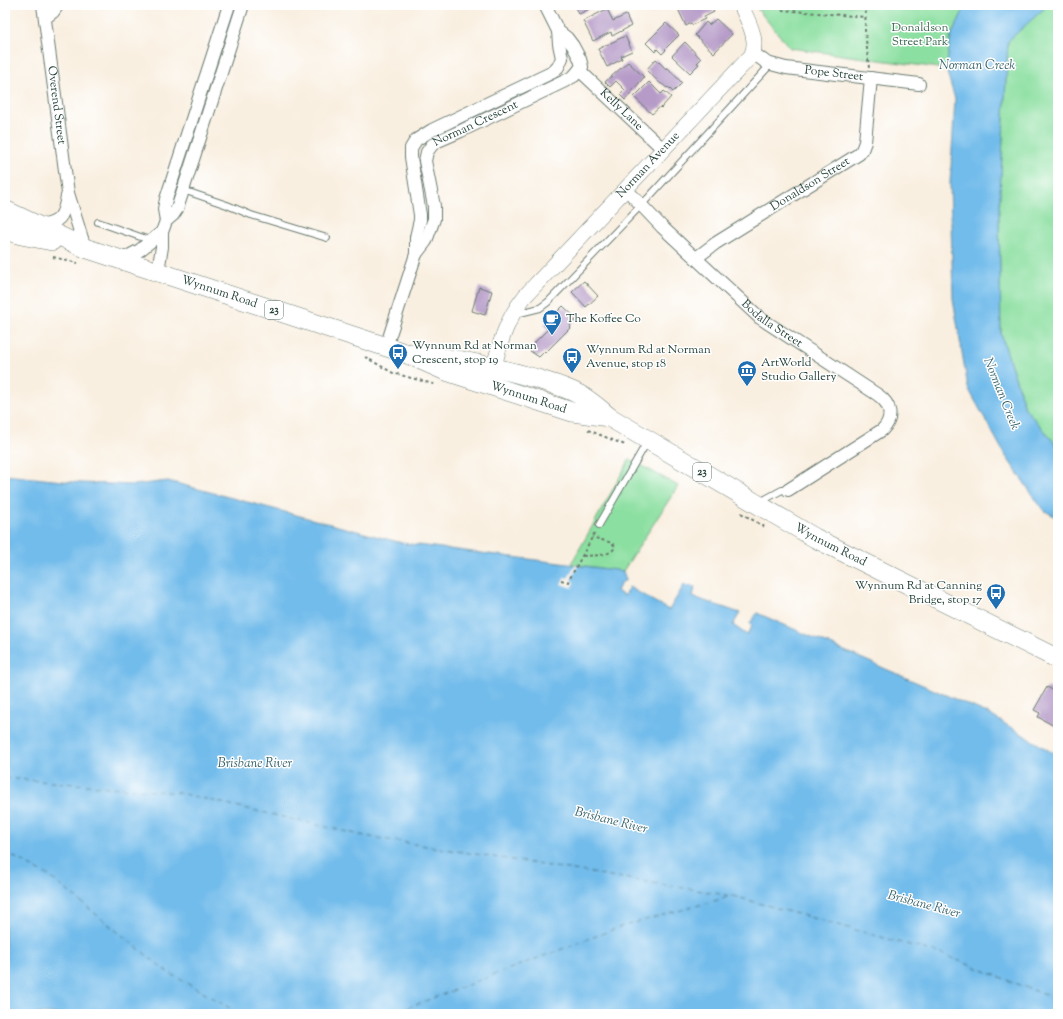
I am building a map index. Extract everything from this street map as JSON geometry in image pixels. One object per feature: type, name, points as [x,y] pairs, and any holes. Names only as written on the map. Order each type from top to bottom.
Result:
[{"type":"main road","name":"Wynnum Road","points":[[5,210],[37,226],[82,253]]},
{"type":"main road","name":"Wynnum Road","points":[[5,230],[82,253],[120,260],[405,353],[441,357],[491,376],[572,412],[609,417],[649,439],[755,504],[815,538],[1058,659]]},
{"type":"street","name":"Overend Street","points":[[43,5],[68,193],[82,253]]},
{"type":"street","points":[[45,18],[53,12],[58,5]]},
{"type":"street","points":[[162,274],[159,266],[166,199],[228,5]]},
{"type":"street","points":[[120,260],[140,250],[152,241],[175,212],[242,5]]},
{"type":"street","name":"Norman Crescent","points":[[386,347],[416,254],[416,237],[420,215],[411,157],[413,142],[432,130],[553,72],[558,67],[562,58],[558,31],[545,5]]},
{"type":"street","points":[[741,5],[753,35],[753,53]]},
{"type":"street","name":"Norman Crescent","points":[[416,254],[426,242],[434,219],[434,210],[425,161],[427,152],[433,144],[574,76],[580,70],[582,63],[567,38],[558,31]]},
{"type":"street","name":"Pope Street","points":[[753,53],[771,64],[786,68],[919,84]]},
{"type":"street","name":"Norman Avenue","points":[[491,376],[503,334],[511,315],[517,306],[753,53]]},
{"type":"street","name":"Kelly Lane","points":[[580,70],[663,149]]},
{"type":"street","name":"Donaldson Street","points":[[696,258],[716,243],[859,154],[865,142],[871,78]]},
{"type":"street","name":"Bodalla Street","points":[[626,189],[641,206],[760,318],[878,394],[888,405],[890,418],[882,430],[788,490]]},
{"type":"street","name":"Overend Street","points":[[37,226],[50,224],[62,216],[68,193]]},
{"type":"lane","name":"Norman Avenue","points":[[511,315],[540,308],[548,302],[641,206],[771,64]]},
{"type":"lane","points":[[183,190],[251,215],[327,238]]},
{"type":"lane","points":[[98,222],[152,241]]},
{"type":"lane","points":[[599,525],[649,439]]},
{"type":"lane","name":"Bodalla Street","points":[[755,504],[782,490],[788,490]]},
{"type":"path","points":[[779,5],[782,10],[865,17]]},
{"type":"path","points":[[866,5],[865,30],[871,78]]},
{"type":"path","points":[[52,256],[82,253]]},
{"type":"path","points":[[363,356],[393,373],[438,385]]},
{"type":"path","points":[[561,580],[568,582],[599,525]]},
{"type":"path","points":[[583,556],[608,554],[615,549],[615,546],[612,543],[592,537]]},
{"type":"green space","name":"Donaldson Street Park","points":[[754,5],[966,5],[951,36],[946,69],[790,48]]},
{"type":"green space","points":[[1048,5],[1058,5],[1058,447],[1025,408],[1001,334],[999,213],[1008,40]]},
{"type":"green space","points":[[630,459],[678,486],[623,571],[571,564]]},
{"type":"water","name":"Norman Creek","points":[[966,5],[1048,5],[1008,41],[999,213],[1001,334],[1025,408],[1058,447],[1058,518],[1043,510],[1005,455],[968,388],[953,299],[950,183],[955,99],[946,69],[951,36]]},
{"type":"water","name":"Brisbane River","points":[[5,475],[82,483],[134,485],[168,481],[402,543],[623,571],[626,580],[621,583],[617,591],[624,596],[629,587],[669,610],[684,585],[695,587],[693,597],[740,613],[733,625],[747,635],[752,626],[750,623],[757,613],[987,713],[1058,756],[1058,1014],[5,1014]]},
{"type":"pier","points":[[575,565],[578,565],[571,580],[574,582],[572,588],[561,584],[565,577],[568,578]]},
{"type":"building","points":[[575,5],[598,5],[579,14]]},
{"type":"building","points":[[651,5],[665,5],[654,10]]},
{"type":"building","points":[[686,5],[711,5],[714,12],[704,17],[705,19],[686,26],[678,9]]},
{"type":"building","points":[[607,9],[613,21],[626,15],[631,26],[612,36],[611,32],[593,41],[583,21]]},
{"type":"building","points":[[716,19],[732,34],[714,53],[695,35],[706,22],[709,25]]},
{"type":"building","points":[[666,23],[679,35],[662,54],[657,49],[655,52],[646,43]]},
{"type":"building","points":[[625,36],[632,51],[621,56],[622,59],[607,67],[598,49]]},
{"type":"building","points":[[685,42],[701,59],[697,63],[699,64],[690,73],[672,56]]},
{"type":"building","points":[[656,59],[666,69],[667,67],[682,83],[673,92],[668,87],[667,88],[661,84],[646,70]]},
{"type":"building","points":[[628,62],[644,77],[625,100],[620,95],[625,90],[616,81],[610,87],[605,82]]},
{"type":"building","points":[[649,82],[661,94],[664,91],[671,97],[661,108],[660,107],[652,114],[634,97]]},
{"type":"building","points":[[584,281],[598,296],[586,307],[572,292]]},
{"type":"building","points":[[479,287],[492,291],[485,315],[472,311]]},
{"type":"building","name":"The Koffee Co","points":[[563,306],[577,319],[545,353],[544,352],[539,357],[530,351],[535,342],[548,329],[544,325]]},
{"type":"building","points":[[1047,687],[1058,693],[1058,728],[1038,717],[1040,713],[1034,710]]},
{"type":"ferry route","points":[[5,778],[179,793],[365,836],[733,896],[942,954],[1058,1000]]},
{"type":"ferry route","points":[[5,852],[49,876],[166,971],[240,1014]]},
{"type":"ferry route","points":[[391,1014],[620,927],[732,896]]},
{"type":"place","name":"The Koffee Co","points":[[552,336]]},
{"type":"place","name":"Wynnum Rd at Norman Crescent, stop 19","points":[[398,370]]},
{"type":"place","name":"Wynnum Rd at Norman Avenue, stop 18","points":[[572,374]]},
{"type":"place","name":"ArtWorld Studio Gallery","points":[[747,387]]},
{"type":"place","name":"Wynnum Rd at Canning Bridge, stop 17","points":[[996,610]]}]
